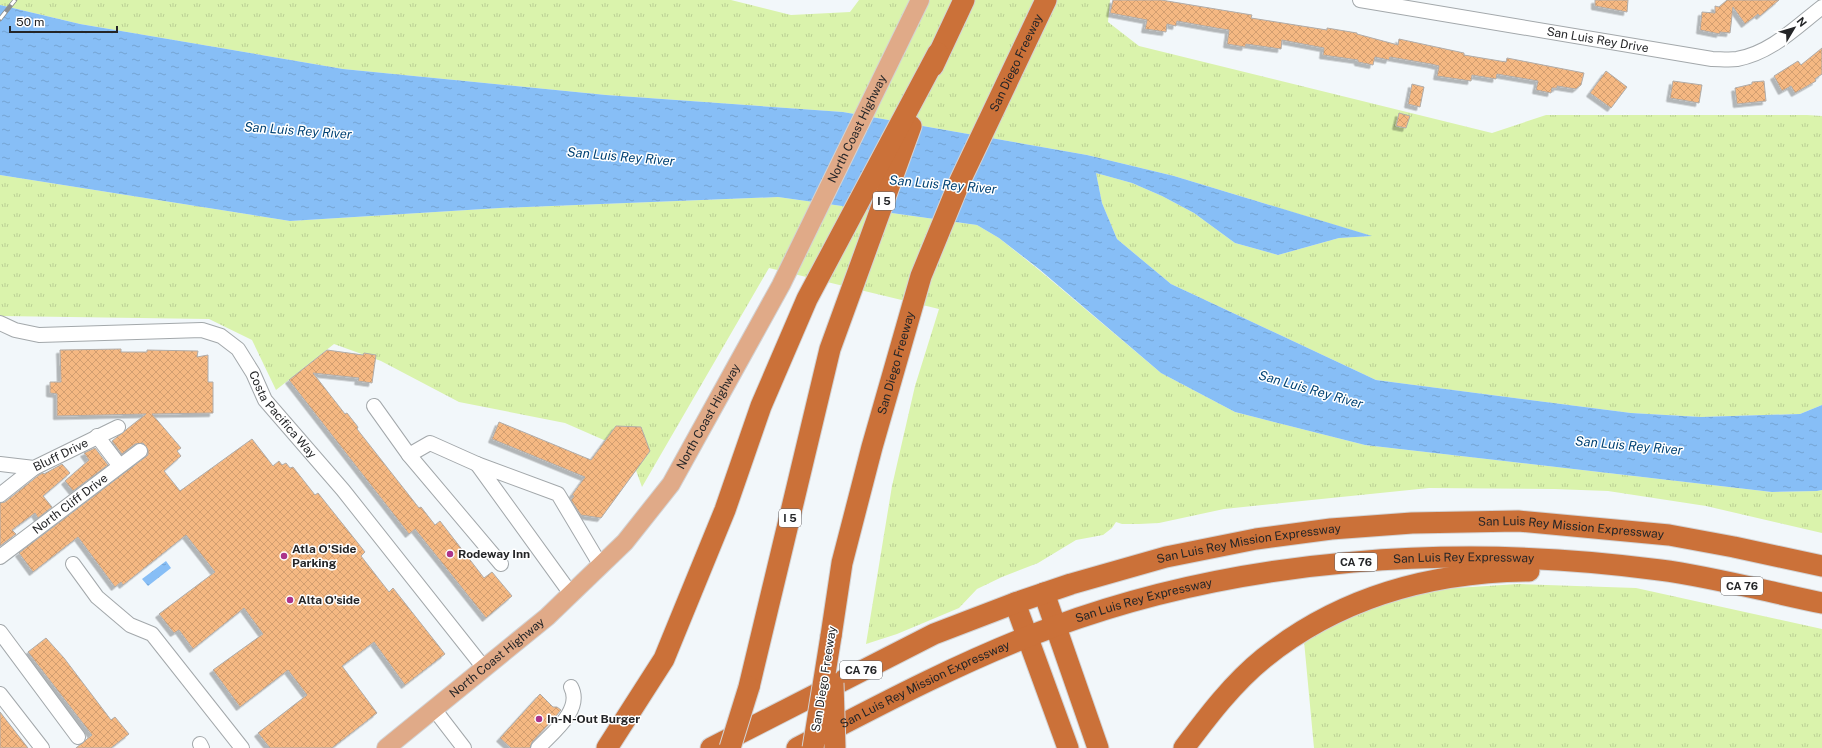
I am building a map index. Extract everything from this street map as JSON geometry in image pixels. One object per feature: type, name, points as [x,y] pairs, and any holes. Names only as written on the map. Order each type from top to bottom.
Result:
[{"type":"highway","name":"I 5","points":[[744,748],[750,687],[830,350],[938,54],[964,0]]},
{"type":"highway","name":"San Diego Freeway","points":[[813,748],[842,563],[921,276],[960,181],[1046,0]]},
{"type":"highway","points":[[607,748],[664,659],[725,510],[761,406],[807,299],[938,54]]},
{"type":"highway","name":"San Luis Rey Mission Expressway","points":[[711,748],[934,634],[1015,603],[1071,584],[1166,557],[1256,539],[1331,529],[1412,523],[1518,521],[1647,532],[1734,547],[1822,566]]},
{"type":"highway","name":"San Luis Rey Expressway","points":[[1056,626],[1117,606],[1182,589],[1278,570],[1340,563],[1411,558],[1532,558],[1662,570]]},
{"type":"highway","points":[[1184,748],[1208,716],[1238,682],[1264,658],[1321,620],[1347,607],[1415,583],[1461,575],[1522,571],[1662,570]]},
{"type":"highway","name":"CA 76","points":[[1662,570],[1822,603]]},
{"type":"highway","points":[[1044,593],[1098,748]]},
{"type":"highway","points":[[1015,603],[1068,748]]},
{"type":"highway","name":"San Luis Rey Mission Expressway","points":[[797,748],[888,700],[1028,637],[1056,626]]},
{"type":"highway","points":[[831,636],[835,748]]},
{"type":"highway","points":[[730,748],[750,687]]},
{"type":"main road","name":"North Coast Highway","points":[[386,748],[547,617],[626,542],[671,484],[781,285],[920,0]]},
{"type":"street","name":"San Luis Rey Drive","points":[[1360,0],[1712,59],[1736,59],[1756,54],[1774,45],[1822,7]]},
{"type":"street","name":"Costa Pacifica Way","points":[[0,323],[15,330],[39,335],[202,330],[221,336],[238,349],[253,373],[265,400],[343,490],[484,668]]},
{"type":"street","points":[[374,406],[409,455],[501,564]]},
{"type":"street","name":"Bluff Drive","points":[[0,464],[34,468],[118,427]]},
{"type":"street","points":[[97,436],[119,465]]},
{"type":"street","points":[[409,455],[430,442],[477,464],[558,494],[602,566]]},
{"type":"street","name":"North Cliff Drive","points":[[0,557],[119,465],[140,451]]},
{"type":"street","points":[[477,464],[571,594]]},
{"type":"street","points":[[0,495],[34,468]]},
{"type":"street","points":[[73,564],[97,597],[130,625],[152,634],[242,748]]},
{"type":"street","points":[[0,632],[78,737]]},
{"type":"street","points":[[538,748],[571,711],[575,700],[575,694],[571,687]]},
{"type":"street","points":[[0,694],[42,748]]},
{"type":"street","points":[[434,709],[464,748]]},
{"type":"green space","points":[[0,0],[731,0],[791,15],[850,12],[859,0],[1110,0],[1108,22],[1139,46],[1492,133],[1546,115],[1822,116],[1822,405],[1800,414],[1701,417],[1631,413],[1376,380],[1171,284],[1117,239],[1102,203],[1096,173],[1132,183],[1162,196],[1194,213],[1235,243],[1278,255],[1339,238],[1371,236],[1174,176],[1087,155],[843,112],[606,95],[343,69],[80,24],[0,5]]},
{"type":"green space","points":[[0,175],[290,221],[500,208],[778,197],[977,225],[999,238],[1039,270],[1161,373],[1235,412],[1365,445],[1772,492],[1822,490],[1822,533],[1706,506],[1608,491],[1429,488],[1224,509],[1159,523],[1122,524],[1116,522],[1112,528],[1103,535],[1076,540],[1038,563],[1002,577],[977,589],[959,608],[897,634],[866,644],[892,486],[915,386],[939,309],[769,268],[642,487],[629,451],[565,423],[459,402],[381,361],[334,344],[276,390],[252,340],[209,319],[0,316]]},
{"type":"green space","points":[[1518,584],[1636,588],[1822,629],[1822,748],[1314,748],[1304,641],[1334,623],[1410,591]]},
{"type":"water","name":"San Luis Rey River","points":[[0,5],[80,24],[343,69],[606,95],[843,112],[1087,155],[1174,176],[1372,236],[1339,238],[1278,255],[1235,243],[1194,213],[1162,196],[1132,183],[1096,173],[1102,203],[1117,239],[1171,284],[1376,380],[1631,413],[1701,417],[1800,414],[1822,405],[1822,490],[1772,492],[1365,445],[1235,412],[1161,373],[1039,269],[999,238],[977,225],[778,197],[500,208],[290,221],[0,175]]},
{"type":"water","points":[[166,561],[171,568],[148,586],[142,579]]},
{"type":"building","points":[[1113,0],[1161,0],[1252,15],[1251,18],[1327,30],[1327,28],[1357,33],[1398,45],[1399,39],[1464,53],[1464,55],[1506,62],[1507,58],[1584,73],[1581,85],[1576,89],[1557,86],[1557,88],[1552,88],[1551,93],[1536,90],[1538,81],[1497,74],[1496,79],[1472,75],[1471,81],[1437,76],[1439,66],[1431,64],[1390,57],[1389,60],[1375,57],[1373,65],[1358,62],[1358,60],[1323,55],[1324,48],[1282,40],[1281,49],[1246,44],[1245,47],[1227,44],[1229,30],[1177,21],[1176,26],[1167,24],[1166,32],[1145,29],[1147,20],[1110,13]]},
{"type":"building","points":[[1595,0],[1628,0],[1627,12],[1595,6]]},
{"type":"building","points":[[1727,0],[1779,0],[1760,16],[1758,14],[1745,24],[1733,7],[1730,33],[1720,32],[1720,34],[1700,30],[1702,12],[1715,13],[1715,6],[1719,7]]},
{"type":"building","points":[[1822,48],[1822,74],[1815,79],[1816,81],[1795,93],[1791,86],[1782,91],[1774,76],[1798,61],[1801,65]]},
{"type":"building","points":[[1606,71],[1627,87],[1611,108],[1590,93]]},
{"type":"building","points":[[1673,81],[1702,85],[1699,103],[1670,98]]},
{"type":"building","points":[[1764,81],[1766,101],[1737,104],[1735,88],[1752,84],[1752,82]]},
{"type":"building","points":[[1412,84],[1424,87],[1420,107],[1408,104]]},
{"type":"building","points":[[1399,113],[1410,116],[1406,128],[1396,126]]},
{"type":"building","name":"Alta O'side","points":[[121,349],[121,352],[147,352],[147,350],[198,351],[197,357],[208,355],[208,382],[213,382],[213,413],[152,414],[181,448],[177,451],[181,456],[164,471],[180,491],[252,439],[273,466],[279,461],[282,465],[286,463],[290,468],[293,467],[315,495],[318,493],[365,552],[361,556],[389,592],[393,588],[445,654],[405,685],[374,642],[342,666],[377,713],[332,748],[270,748],[258,733],[307,695],[288,670],[240,707],[213,670],[263,634],[244,608],[193,649],[179,630],[174,633],[159,614],[215,572],[186,535],[123,585],[121,582],[115,587],[78,537],[33,572],[19,553],[148,455],[148,450],[143,443],[135,444],[122,454],[112,441],[146,414],[57,416],[57,394],[50,393],[50,382],[61,382],[60,350]]},
{"type":"building","points":[[327,350],[363,355],[364,353],[376,355],[372,383],[358,381],[359,378],[313,373],[345,414],[347,413],[358,427],[357,429],[419,508],[421,507],[435,525],[440,521],[484,578],[492,572],[512,596],[486,618],[415,529],[409,534],[289,380]]},
{"type":"building","points":[[499,422],[591,460],[616,426],[641,427],[650,451],[601,518],[581,515],[571,500],[574,496],[572,495],[585,477],[492,439]]},
{"type":"building","points":[[95,448],[108,465],[73,491],[65,481],[89,460],[84,453]]},
{"type":"building","points":[[62,464],[70,473],[43,496],[52,507],[38,518],[35,513],[12,530],[16,534],[0,546],[0,503],[5,502],[39,475],[44,474]]},
{"type":"building","points":[[46,638],[64,658],[111,720],[115,717],[129,734],[111,748],[76,748],[92,735],[28,652]]},
{"type":"building","name":"In-N-Out Burger","points":[[540,694],[553,707],[557,707],[561,710],[532,742],[530,748],[511,748],[500,738]]},
{"type":"building","points":[[0,712],[28,748],[0,748]]},
{"type":"railway","points":[[0,19],[15,0]]},
{"type":"place","name":"Rodeway Inn","points":[[450,554]]},
{"type":"place","name":"Atla O'Side Parking","points":[[284,556]]},
{"type":"place","name":"Alta O'side","points":[[290,600]]},
{"type":"place","name":"In-N-Out Burger","points":[[539,719]]}]
